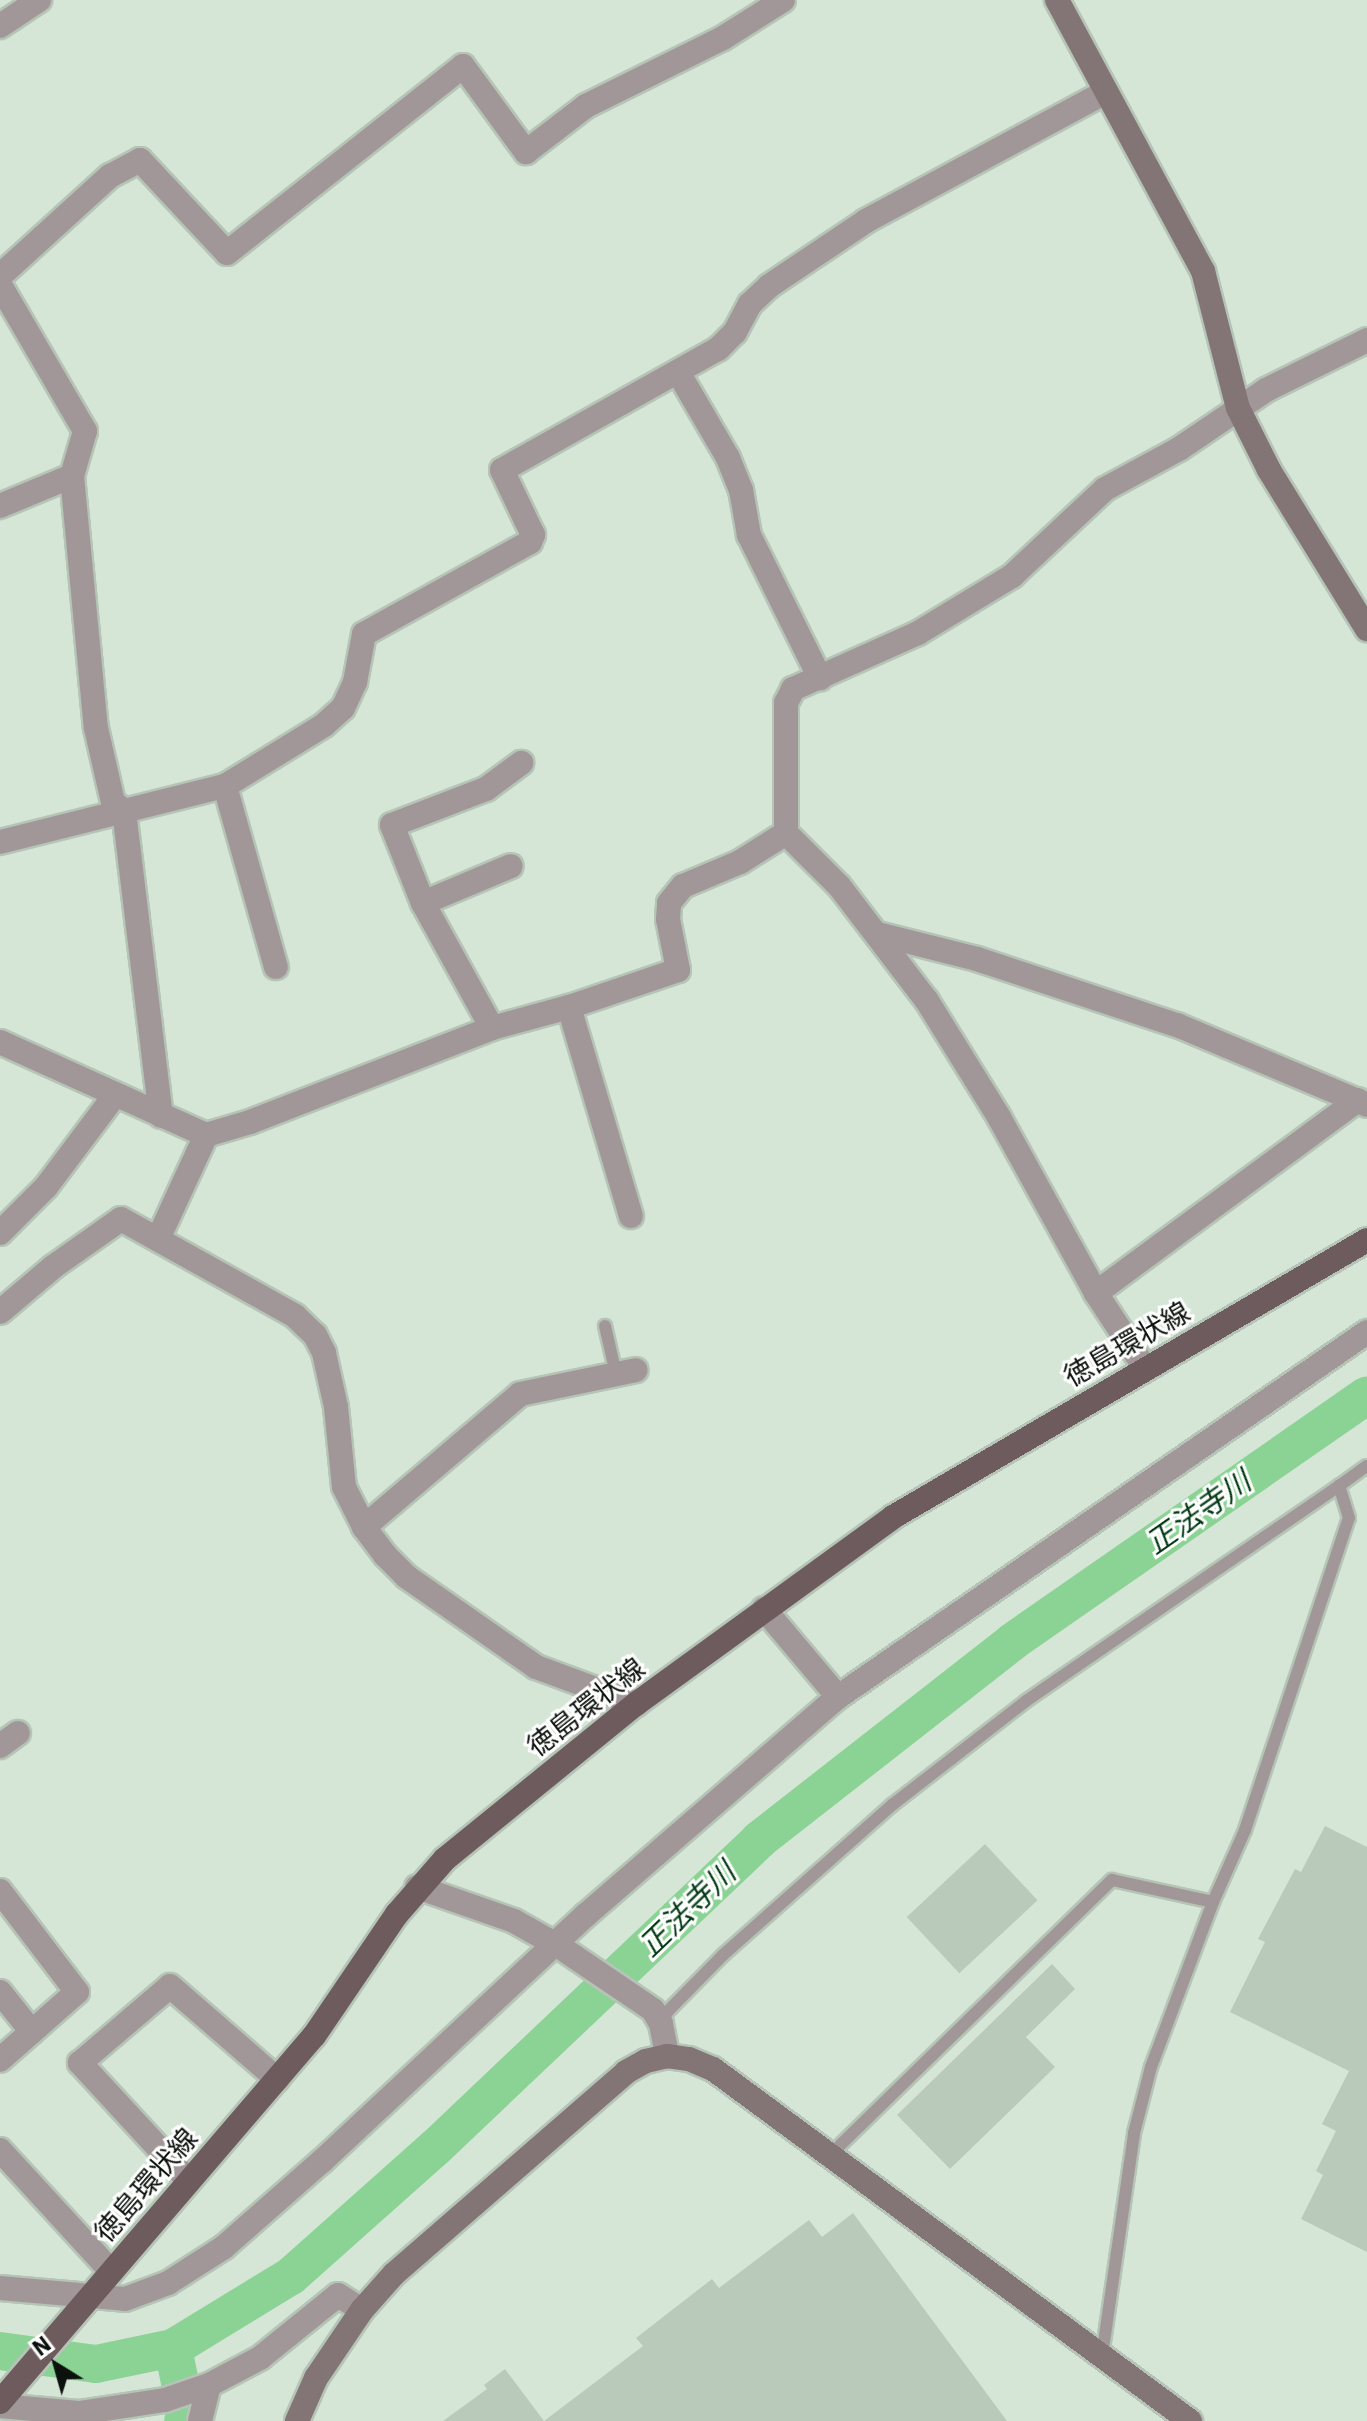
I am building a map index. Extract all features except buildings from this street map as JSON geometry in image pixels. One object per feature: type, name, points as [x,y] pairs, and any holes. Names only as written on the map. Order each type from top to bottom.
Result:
[{"type":"main road","name":"徳島環状線","points":[[2,2402],[314,2036],[417,1887],[478,1831],[636,1704],[893,1517],[1367,1240]]},
{"type":"street","points":[[0,26],[39,0]]},
{"type":"street","points":[[0,276],[110,176],[140,160],[227,253],[463,66],[526,152],[586,106],[723,38],[783,0]]},
{"type":"street","points":[[1057,0],[1203,271],[1238,408],[1269,470],[1367,629]]},
{"type":"street","points":[[0,842],[225,786],[324,725],[343,708],[355,682],[364,634],[530,542],[533,535],[502,470],[718,349],[735,332],[750,304],[806,259],[866,221],[1106,92]]},
{"type":"street","points":[[0,285],[85,431],[72,476],[96,728],[113,802],[124,811],[161,1116]]},
{"type":"street","points":[[1145,1368],[1096,1293],[999,1117],[927,1001],[839,886],[786,833],[786,703],[793,689],[918,633],[1012,576],[1105,489],[1179,449],[1238,408],[1367,340]]},
{"type":"street","points":[[678,372],[728,458],[741,490],[749,535],[820,678]]},
{"type":"street","points":[[0,506],[72,476]]},
{"type":"street","points":[[492,1028],[423,903],[392,825],[486,789],[521,763]]},
{"type":"street","points":[[225,786],[276,967]]},
{"type":"street","points":[[0,1042],[206,1135],[250,1122],[492,1028],[569,1007],[678,970],[668,919],[669,903],[683,886],[740,862],[786,833]]},
{"type":"street","points":[[423,903],[511,866]]},
{"type":"street","points":[[878,934],[977,959],[1177,1025],[1362,1103]]},
{"type":"street","points":[[569,1007],[631,1216]]},
{"type":"street","points":[[0,1233],[46,1187],[115,1095]]},
{"type":"street","points":[[1096,1293],[1362,1103]]},
{"type":"street","points":[[158,1239],[206,1135]]},
{"type":"street","points":[[0,1312],[53,1267],[121,1219],[295,1316],[315,1335],[324,1353],[336,1407],[344,1487],[364,1527],[407,1577],[536,1667],[636,1704]]},
{"type":"street","points":[[0,2288],[82,2305],[125,2299],[168,2283],[224,2247],[561,1948],[586,1915],[838,1697],[1367,1332]]},
{"type":"street","points":[[364,1527],[520,1394],[626,1372]]},
{"type":"street","points":[[764,1609],[838,1697]]},
{"type":"street","points":[[417,1887],[514,1921],[561,1948],[657,2017],[667,2056]]},
{"type":"street","points":[[0,1891],[77,1992],[0,2060]]},
{"type":"street","points":[[189,2181],[80,2063],[170,1986],[277,2079]]},
{"type":"street","points":[[0,1992],[32,2032]]},
{"type":"street","points":[[297,2421],[316,2378],[362,2310],[426,2244],[626,2072],[646,2061],[667,2056],[689,2059],[713,2069],[1190,2421]]},
{"type":"street","points":[[0,2150],[111,2271]]},
{"type":"street","points":[[2,2402],[79,2413],[165,2407],[260,2358],[338,2295],[362,2310]]},
{"type":"street","points":[[200,2421],[203,2387]]},
{"type":"lane","points":[[605,1326],[626,1372]]},
{"type":"lane","points":[[657,2017],[668,2011],[723,1955],[892,1805],[1026,1701],[1367,1466]]},
{"type":"lane","points":[[1102,2356],[1134,2133],[1151,2067],[1213,1902],[1245,1830],[1349,1518],[1339,1486]]},
{"type":"lane","points":[[830,2155],[1112,1880],[1213,1902]]},
{"type":"waterway","name":"正法寺川","points":[[0,2351],[96,2364],[173,2348],[291,2276],[436,2147],[759,1840],[1012,1642],[1367,1395]]},
{"type":"waterway","points":[[173,2348],[186,2412],[183,2421]]}]
